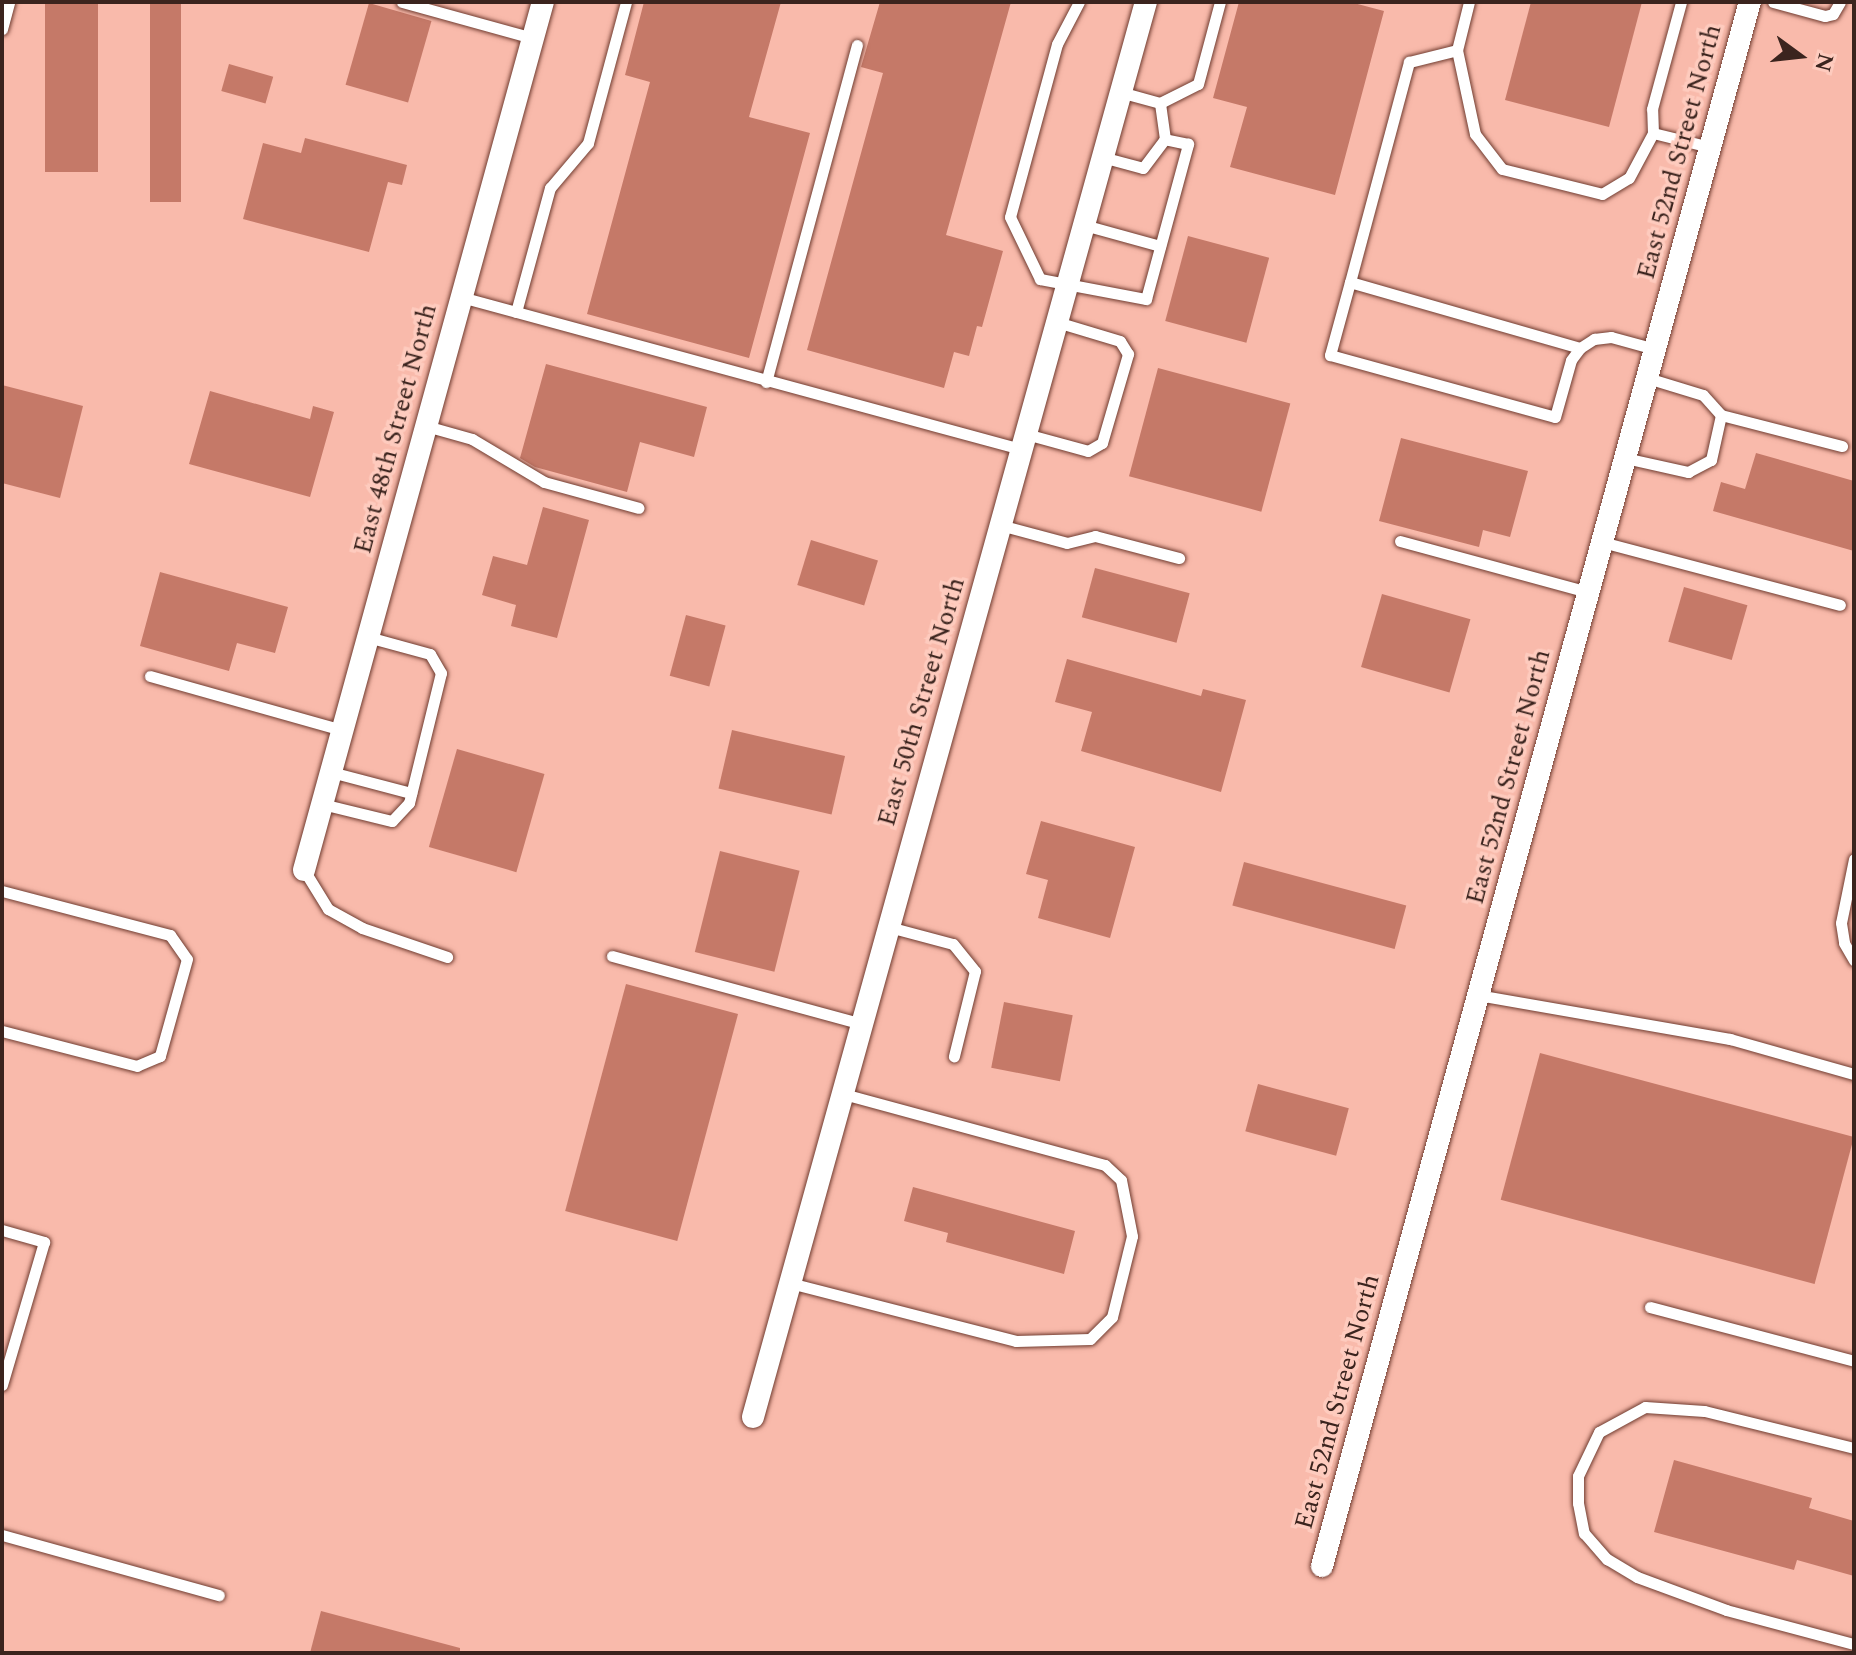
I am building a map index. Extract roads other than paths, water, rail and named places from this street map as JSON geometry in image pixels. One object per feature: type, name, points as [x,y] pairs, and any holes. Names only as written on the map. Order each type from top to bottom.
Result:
[{"type":"street","name":"East 48th Street North","points":[[304,870],[543,2]]},
{"type":"street","name":"East 50th Street North","points":[[753,1417],[1146,2]]},
{"type":"street","name":"East 52nd Street North","points":[[1322,1566],[1750,2]]},
{"type":"lane","points":[[2,29],[9,2]]},
{"type":"lane","points":[[402,2],[533,38]]},
{"type":"lane","points":[[516,312],[550,188],[588,143],[626,2]]},
{"type":"lane","points":[[1079,2],[1057,44],[1010,217],[1040,279],[1067,286],[1083,284],[1146,299],[1188,144],[1165,139]]},
{"type":"lane","points":[[1120,92],[1160,103],[1198,84],[1220,2]]},
{"type":"lane","points":[[1469,2],[1457,50],[1475,134],[1502,169],[1602,194],[1629,178],[1653,133],[1652,109],[1681,2]]},
{"type":"lane","points":[[1773,2],[1825,16],[1833,14],[1840,2]]},
{"type":"lane","points":[[766,382],[857,45]]},
{"type":"lane","points":[[1457,50],[1409,62],[1330,355],[1555,417],[1571,360],[1580,348],[1594,339],[1611,337],[1655,349]]},
{"type":"lane","points":[[1102,157],[1143,168],[1165,139],[1160,103]]},
{"type":"lane","points":[[1653,133],[1710,147]]},
{"type":"lane","points":[[1084,225],[1160,246]]},
{"type":"lane","points":[[1350,282],[1580,348]]},
{"type":"lane","points":[[461,297],[766,382],[1023,442],[1088,451],[1102,443],[1128,354],[1120,341],[1057,322]]},
{"type":"lane","points":[[1647,378],[1703,395],[1721,415],[1842,446]]},
{"type":"lane","points":[[1625,458],[1688,472],[1711,460],[1721,415]]},
{"type":"lane","points":[[426,426],[472,439],[544,482],[639,508]]},
{"type":"lane","points":[[1000,525],[1067,543],[1095,536],[1179,558]]},
{"type":"lane","points":[[1400,541],[1588,592]]},
{"type":"lane","points":[[1602,542],[1840,605]]},
{"type":"lane","points":[[322,804],[392,821],[402,815],[411,793],[441,673],[430,654],[368,637]]},
{"type":"lane","points":[[150,676],[342,730]]},
{"type":"lane","points":[[331,772],[411,793]]},
{"type":"lane","points":[[1854,859],[1841,923],[1844,943],[1854,960]]},
{"type":"lane","points":[[304,870],[328,909],[362,928],[447,957]]},
{"type":"lane","points":[[2,891],[170,935],[187,959],[160,1056],[137,1066],[2,1031]]},
{"type":"lane","points":[[889,927],[953,944],[975,971],[954,1056]]},
{"type":"lane","points":[[612,956],[862,1024]]},
{"type":"lane","points":[[1478,995],[1730,1039],[1854,1074]]},
{"type":"lane","points":[[790,1283],[1016,1341],[1090,1339],[1112,1317],[1132,1236],[1121,1180],[1105,1165],[843,1094]]},
{"type":"lane","points":[[2,1230],[44,1242],[2,1385]]},
{"type":"lane","points":[[1650,1307],[1854,1361]]},
{"type":"lane","points":[[1854,1448],[1704,1411],[1645,1407],[1599,1432],[1578,1476],[1578,1503],[1584,1533],[1607,1559],[1637,1577],[1726,1610],[1854,1644]]},
{"type":"lane","points":[[2,1535],[219,1595]]}]
